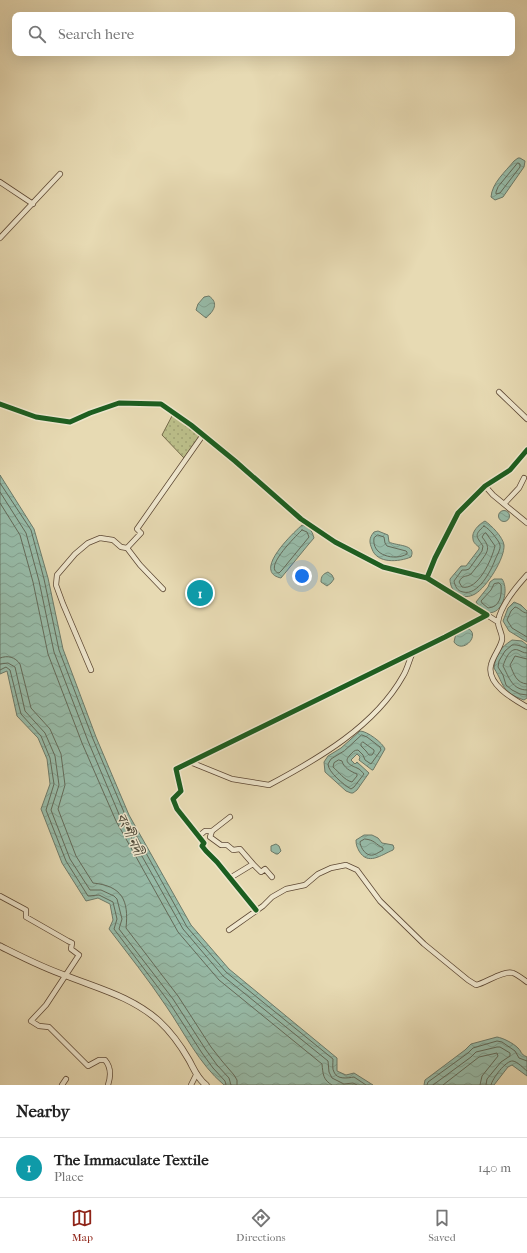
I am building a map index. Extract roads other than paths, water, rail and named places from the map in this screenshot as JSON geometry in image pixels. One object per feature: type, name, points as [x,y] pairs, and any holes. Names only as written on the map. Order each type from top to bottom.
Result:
[{"type":"street","points":[[0,238],[60,174]]},
{"type":"street","points":[[0,182],[33,204]]},
{"type":"street","points":[[499,392],[527,419]]},
{"type":"street","points":[[0,404],[36,417],[70,422],[90,413],[119,404],[161,404],[191,425],[235,461],[301,519],[335,542],[383,567],[427,578],[498,622]]},
{"type":"street","points":[[128,548],[141,533],[137,529],[203,435]]},
{"type":"street","points":[[427,578],[434,558],[458,513],[485,486],[510,470],[527,450]]},
{"type":"street","points":[[504,504],[519,488],[524,478]]},
{"type":"street","points":[[485,486],[493,495],[527,523]]},
{"type":"street","points":[[91,670],[56,585],[57,575],[75,554],[88,543],[100,538],[113,540],[121,547],[128,548],[140,565],[163,589]]},
{"type":"street","points":[[527,575],[512,593],[504,606],[498,622],[502,637],[501,644],[491,665],[490,672],[498,687],[527,707]]},
{"type":"street","points":[[256,910],[218,862],[202,846],[204,843],[177,809],[173,799],[181,791],[176,769],[412,654],[487,614]]},
{"type":"street","points":[[190,762],[232,779],[269,785],[323,754],[359,729],[392,694],[404,675],[412,654]]},
{"type":"street","points":[[230,817],[212,831],[210,837],[221,846],[227,845],[233,850],[240,849],[260,872],[265,869],[272,877]]},
{"type":"street","points":[[199,836],[205,831],[212,831]]},
{"type":"street","points":[[230,878],[253,864]]},
{"type":"street","points":[[229,930],[263,906],[272,897],[286,889],[305,885],[318,874],[331,868],[346,865],[357,870],[380,901],[424,944],[468,980],[476,985],[483,984],[497,976],[511,973],[527,982]]},
{"type":"street","points":[[0,896],[26,910],[26,918],[72,943],[71,949],[79,955],[46,1005],[31,1021],[39,1026],[49,1027],[88,1066],[99,1060],[105,1060],[111,1073],[108,1085]]},
{"type":"street","points":[[0,946],[44,968],[116,994],[147,1012],[163,1025],[176,1039],[199,1080],[206,1085]]},
{"type":"street","points":[[62,1085],[66,1079]]},
{"type":"street","points":[[192,1085],[199,1080]]},
{"type":"water","points":[[518,158],[525,161],[524,167],[503,197],[495,200],[491,197],[496,182]]},
{"type":"water","points":[[209,296],[215,304],[213,310],[206,318],[196,310],[198,304],[204,297]]},
{"type":"water","name":"বংশী নদী","points":[[0,475],[34,529],[48,578],[63,649],[96,737],[129,815],[191,925],[229,969],[337,1058],[337,1071],[346,1075],[354,1073],[373,1085],[224,1085],[199,1058],[173,1016],[109,929],[113,920],[110,904],[98,898],[86,901],[62,863],[41,809],[50,784],[47,759],[38,738],[17,716],[7,671],[0,674]]},
{"type":"water","points":[[504,510],[508,512],[510,516],[508,520],[504,522],[500,520],[498,516],[500,512]]},
{"type":"water","points":[[485,521],[501,538],[504,545],[504,551],[494,572],[485,585],[475,594],[466,597],[462,596],[455,592],[452,588],[450,579],[461,566],[466,566],[479,549],[474,541],[473,534],[478,526]]},
{"type":"water","points":[[302,525],[310,529],[314,538],[281,578],[273,574],[271,568],[272,561],[283,544]]},
{"type":"water","points":[[378,531],[388,535],[389,542],[409,548],[412,553],[411,557],[395,561],[383,559],[375,554],[372,549],[370,538],[374,532]]},
{"type":"water","points":[[328,572],[334,579],[327,586],[321,582],[321,580]]},
{"type":"water","points":[[494,579],[502,579],[505,591],[504,598],[498,609],[494,612],[488,612],[482,609],[476,602],[488,587],[490,582]]},
{"type":"water","points":[[514,602],[521,605],[527,611],[527,642],[509,631],[503,621],[508,608]]},
{"type":"water","points":[[467,628],[473,635],[470,642],[462,646],[458,645],[454,642],[456,633]]},
{"type":"water","points":[[512,640],[522,641],[527,645],[527,698],[524,700],[511,694],[504,688],[494,668],[499,652]]},
{"type":"water","points":[[360,731],[367,733],[374,738],[385,749],[373,770],[359,760],[360,757],[357,754],[351,760],[355,764],[357,762],[369,773],[357,790],[351,793],[346,791],[325,772],[324,762],[328,756],[341,748]]},
{"type":"water","points":[[364,835],[372,835],[378,838],[382,843],[393,845],[394,848],[393,850],[375,858],[366,858],[359,851],[356,843],[356,840]]},
{"type":"water","points":[[276,844],[279,846],[281,851],[278,854],[271,851],[271,846]]},
{"type":"water","points":[[497,1037],[513,1044],[522,1054],[527,1057],[527,1076],[512,1065],[508,1067],[494,1085],[424,1085],[425,1080],[471,1044]]},
{"type":"place","name":"The Immaculate Textile","points":[[200,593]]}]
